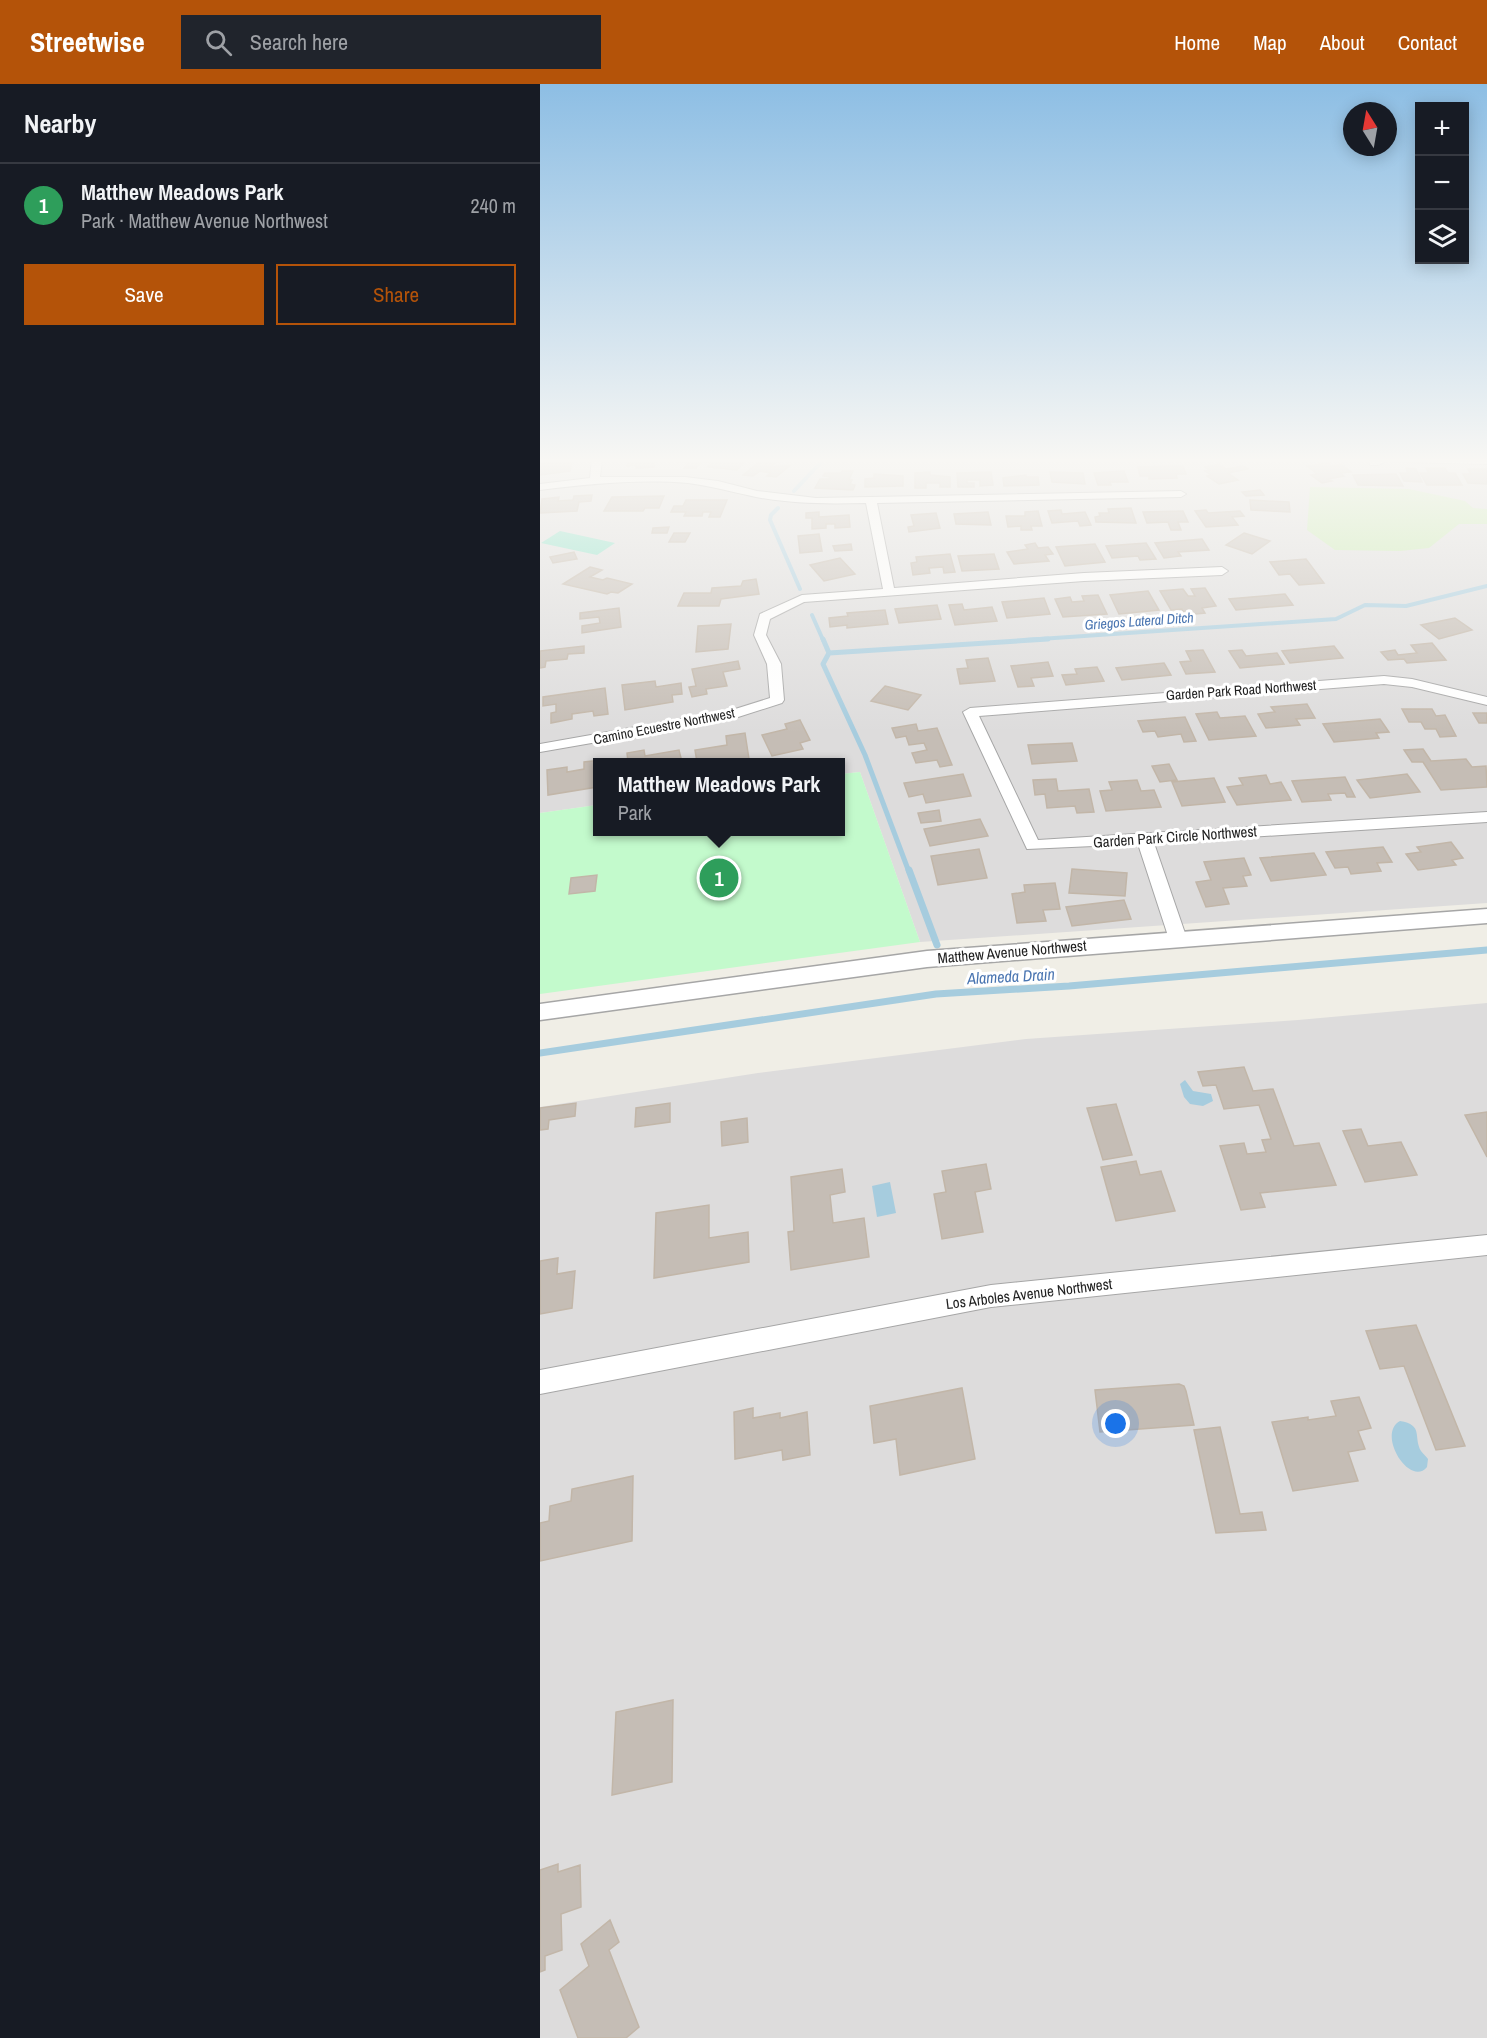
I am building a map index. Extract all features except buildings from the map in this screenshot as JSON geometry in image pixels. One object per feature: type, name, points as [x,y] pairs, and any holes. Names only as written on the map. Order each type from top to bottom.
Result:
[{"type":"street","points":[[880,550],[889,591]]},
{"type":"street","name":"Camino Ecuestre Northwest","points":[[540,748],[735,714],[777,699],[774,664],[760,635],[764,617],[802,599],[889,591],[1222,571]]},
{"type":"street","name":"Garden Park Road Northwest","points":[[993,709],[1384,681],[1412,683],[1487,701]]},
{"type":"street","name":"Garden Park Circle Northwest","points":[[993,709],[970,712],[1033,845],[1487,817]]},
{"type":"street","points":[[1145,839],[1178,939]]},
{"type":"street","name":"Matthew Avenue Northwest","points":[[540,1012],[927,959],[1487,916]]},
{"type":"street","name":"Los Arboles Avenue Northwest","points":[[540,1382],[990,1296],[1487,1245]]},
{"type":"shaded area","points":[[540,550],[1487,550],[1487,903],[920,942],[860,772],[845,774],[845,758],[593,758],[593,806],[540,813]]},
{"type":"shaded area","points":[[1487,1003],[1487,2038],[540,2038],[540,1107],[758,1073],[1026,1039],[1298,1020]]},
{"type":"green space","points":[[575,550],[604,550],[597,555]]},
{"type":"green space","points":[[1347,550],[1408,550],[1400,551]]},
{"type":"green space","points":[[860,772],[920,942],[540,994],[540,813],[593,806],[593,836],[845,836],[845,774]]},
{"type":"water","points":[[1185,1080],[1193,1091],[1211,1094],[1213,1101],[1203,1106],[1190,1104],[1184,1097],[1180,1084]]},
{"type":"water","points":[[890,1182],[896,1213],[877,1217],[872,1186]]},
{"type":"water","points":[[1400,1421],[1412,1425],[1415,1429],[1421,1451],[1428,1459],[1427,1467],[1420,1472],[1405,1465],[1398,1457],[1394,1447],[1392,1437],[1394,1428]]},
{"type":"waterway","name":"Griegos Lateral Ditch","points":[[783,550],[800,589]]},
{"type":"waterway","name":"Griegos Lateral Ditch","points":[[1025,640],[1336,619],[1365,605],[1406,606],[1487,586]]},
{"type":"waterway","name":"Griegos Lateral Ditch","points":[[812,615],[823,640]]},
{"type":"waterway","name":"Griegos Lateral Ditch","points":[[823,639],[829,653]]},
{"type":"waterway","name":"Griegos Lateral Ditch","points":[[829,653],[1048,639]]},
{"type":"waterway","points":[[829,653],[823,664],[865,755],[909,872]]},
{"type":"waterway","points":[[909,870],[937,945]]},
{"type":"waterway","name":"Alameda Drain","points":[[540,1053],[936,994],[1069,986],[1487,950]]},
{"type":"place","name":"Matthew Meadows Park","points":[[719,878]]}]
